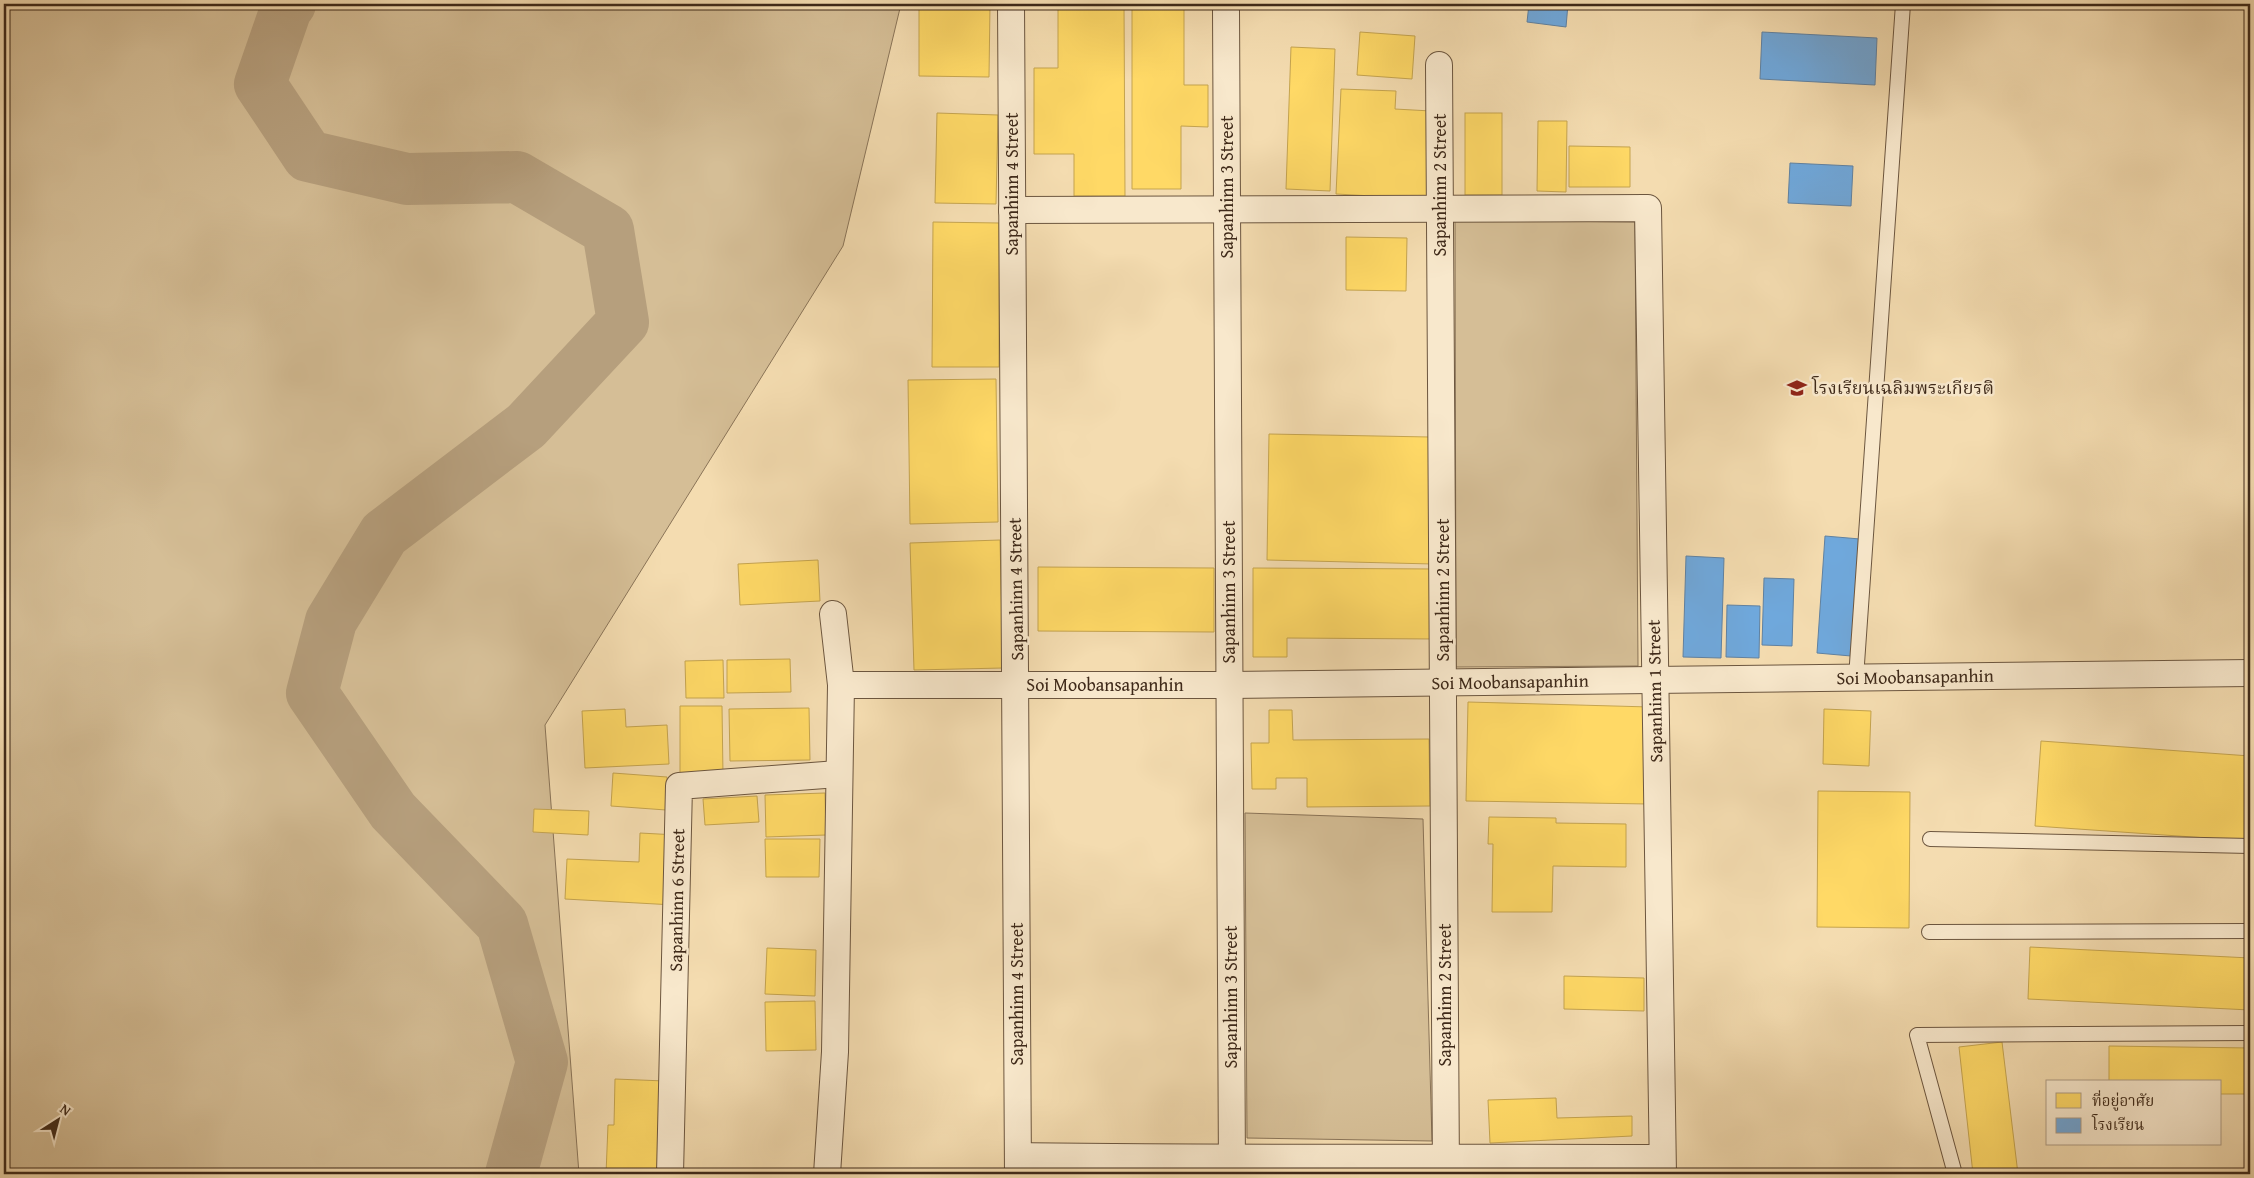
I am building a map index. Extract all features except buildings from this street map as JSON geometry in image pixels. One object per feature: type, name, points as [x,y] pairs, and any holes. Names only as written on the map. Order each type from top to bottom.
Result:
[{"type":"street","name":"Sapanhinn 4 Street","points":[[1011,4],[1017,686],[1018,1165]]},
{"type":"street","name":"Sapanhinn 3 Street","points":[[1226,11],[1232,1166]]},
{"type":"street","name":"Sapanhinn 2 Street","points":[[1439,65],[1446,1165]]},
{"type":"street","name":"Sapanhinn 1 Street","points":[[1440,209],[1648,208],[1663,1166]]},
{"type":"street","points":[[1012,210],[1440,209]]},
{"type":"street","points":[[827,1174],[835,1052],[838,774],[841,684],[833,614]]},
{"type":"street","name":"Soi Moobansapanhin","points":[[841,684],[1017,686],[1230,685],[2250,672]]},
{"type":"street","name":"Sapanhinn 6 Street","points":[[670,1174],[679,786],[838,774]]},
{"type":"street","points":[[1018,1165],[1663,1166]]},
{"type":"lane","points":[[1856,678],[1903,4]]},
{"type":"lane","points":[[1930,839],[2250,846]]},
{"type":"lane","points":[[1929,932],[2250,931]]},
{"type":"lane","points":[[1955,1174],[1917,1034],[2250,1033]]},
{"type":"shaded area","points":[[4,4],[901,4],[843,246],[545,725],[579,1174],[4,1174]]},
{"type":"shaded area","points":[[1455,220],[1635,222],[1638,666],[1456,667]]},
{"type":"shaded area","points":[[1245,813],[1423,819],[1432,1141],[1247,1138]]},
{"type":"waterway","points":[[290,4],[286,9],[260,84],[308,156],[407,179],[517,177],[608,230],[623,322],[526,426],[384,534],[331,621],[312,693],[393,811],[502,924],[542,1062],[511,1174]]},
{"type":"place","name":"โรงเรียนเฉลิมพระเกียรติ","points":[[1797,388]]}]
